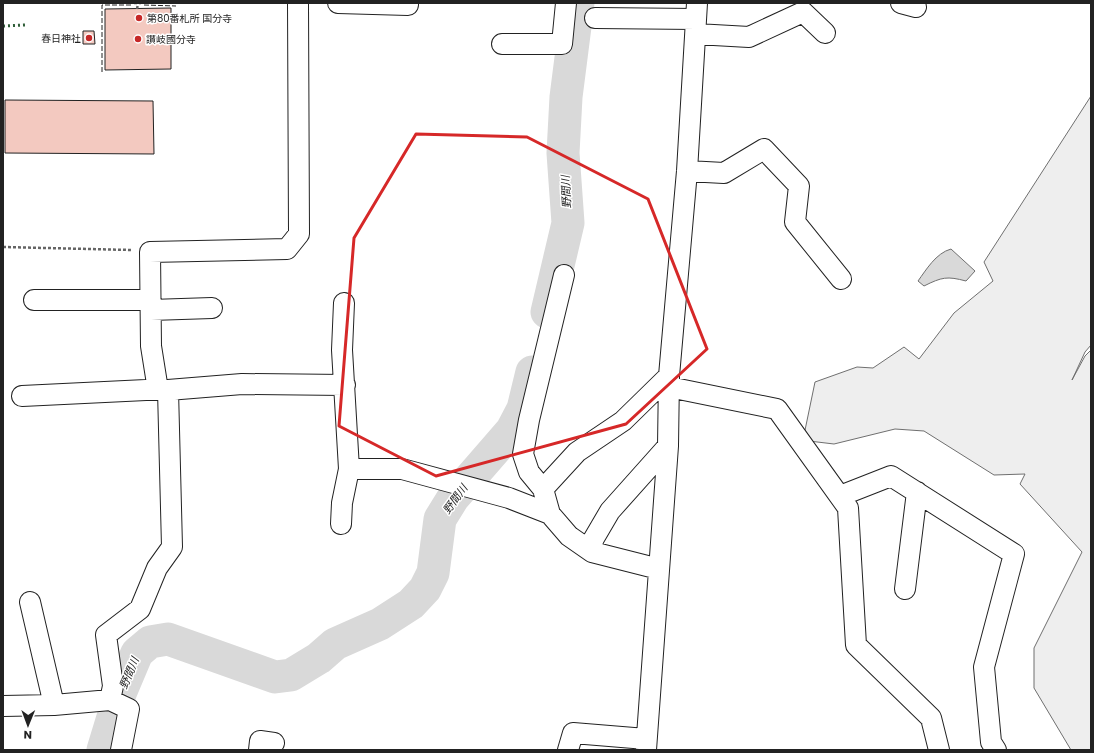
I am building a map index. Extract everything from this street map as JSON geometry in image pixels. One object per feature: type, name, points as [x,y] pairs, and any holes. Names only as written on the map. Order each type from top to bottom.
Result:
[{"type":"street","points":[[116,702],[106,635],[140,609],[157,568],[172,546],[163,390],[151,346],[150,252],[287,249],[299,234],[298,3]]},
{"type":"street","points":[[338,3],[408,5],[408,3]]},
{"type":"street","points":[[502,44],[562,44],[566,3]]},
{"type":"street","points":[[595,18],[697,18],[749,37],[803,12],[826,33]]},
{"type":"street","points":[[568,750],[573,733],[646,745],[668,446],[669,382],[687,171],[697,18]]},
{"type":"street","points":[[687,171],[724,173],[764,149],[799,186],[796,222],[841,279]]},
{"type":"street","points":[[564,275],[531,413],[523,454],[529,472],[543,490],[550,514],[569,536],[592,552],[659,569]]},
{"type":"street","points":[[34,300],[212,308]]},
{"type":"street","points":[[341,524],[342,503],[349,469],[342,350],[344,303]]},
{"type":"street","points":[[543,490],[577,452],[623,421],[669,382]]},
{"type":"street","points":[[669,382],[777,409],[848,508],[856,645],[931,718],[939,750]]},
{"type":"street","points":[[22,396],[163,390],[242,384],[345,385]]},
{"type":"street","points":[[592,552],[593,540],[610,510],[668,446]]},
{"type":"street","points":[[349,469],[402,469],[509,498],[550,514]]},
{"type":"street","points":[[840,496],[892,476],[1014,554],[984,667],[991,742],[996,750]]},
{"type":"street","points":[[905,589],[917,492]]},
{"type":"street","points":[[30,602],[54,705]]},
{"type":"street","points":[[3,706],[116,702],[129,709],[121,750]]},
{"type":"path","points":[[134,3],[139,3],[137,9]]},
{"type":"path","points":[[3,247],[145,250],[150,252]]},
{"type":"highlighted area","points":[[416,134],[527,137],[648,199],[707,349],[626,424],[436,476],[339,426],[354,238]]},
{"type":"shaded area","points":[[1091,96],[1091,345],[1085,352],[1072,380],[1085,356],[1091,350],[1091,750],[1071,750],[1034,688],[1034,648],[1082,552],[1020,484],[1025,474],[994,475],[924,431],[895,429],[834,444],[809,441],[804,435],[815,382],[857,367],[873,368],[904,347],[919,359],[954,313],[993,281],[984,262]]},
{"type":"shaded area","points":[[951,249],[975,271],[966,281],[954,278],[945,278],[924,286],[918,281],[936,258]]},
{"type":"building","name":"讃岐國分寺","points":[[171,8],[171,69],[105,70],[105,9]]},
{"type":"building","name":"春日神社","points":[[83,31],[94,31],[95,44],[83,44]]},
{"type":"building","points":[[5,100],[153,101],[154,154],[5,153]]},
{"type":"waterway","name":"野間川","points":[[547,312],[568,223],[563,153],[566,97],[578,3]]},
{"type":"waterway","name":"野間川","points":[[103,750],[121,691],[137,653],[150,642],[168,639],[275,677],[291,675],[319,658],[335,644],[380,624],[411,604],[425,589],[433,573],[440,519],[453,498],[512,430],[523,409],[532,372]]},
{"type":"hedge","points":[[3,26],[25,25]]},
{"type":"fence","points":[[102,72],[102,5],[131,5]]},
{"type":"fence","points":[[144,5],[176,6]]},
{"type":"place","name":"第80番札所 国分寺","points":[[139,18]]},
{"type":"place","name":"春日神社","points":[[89,38]]},
{"type":"place","name":"讃岐國分寺","points":[[138,39]]}]
